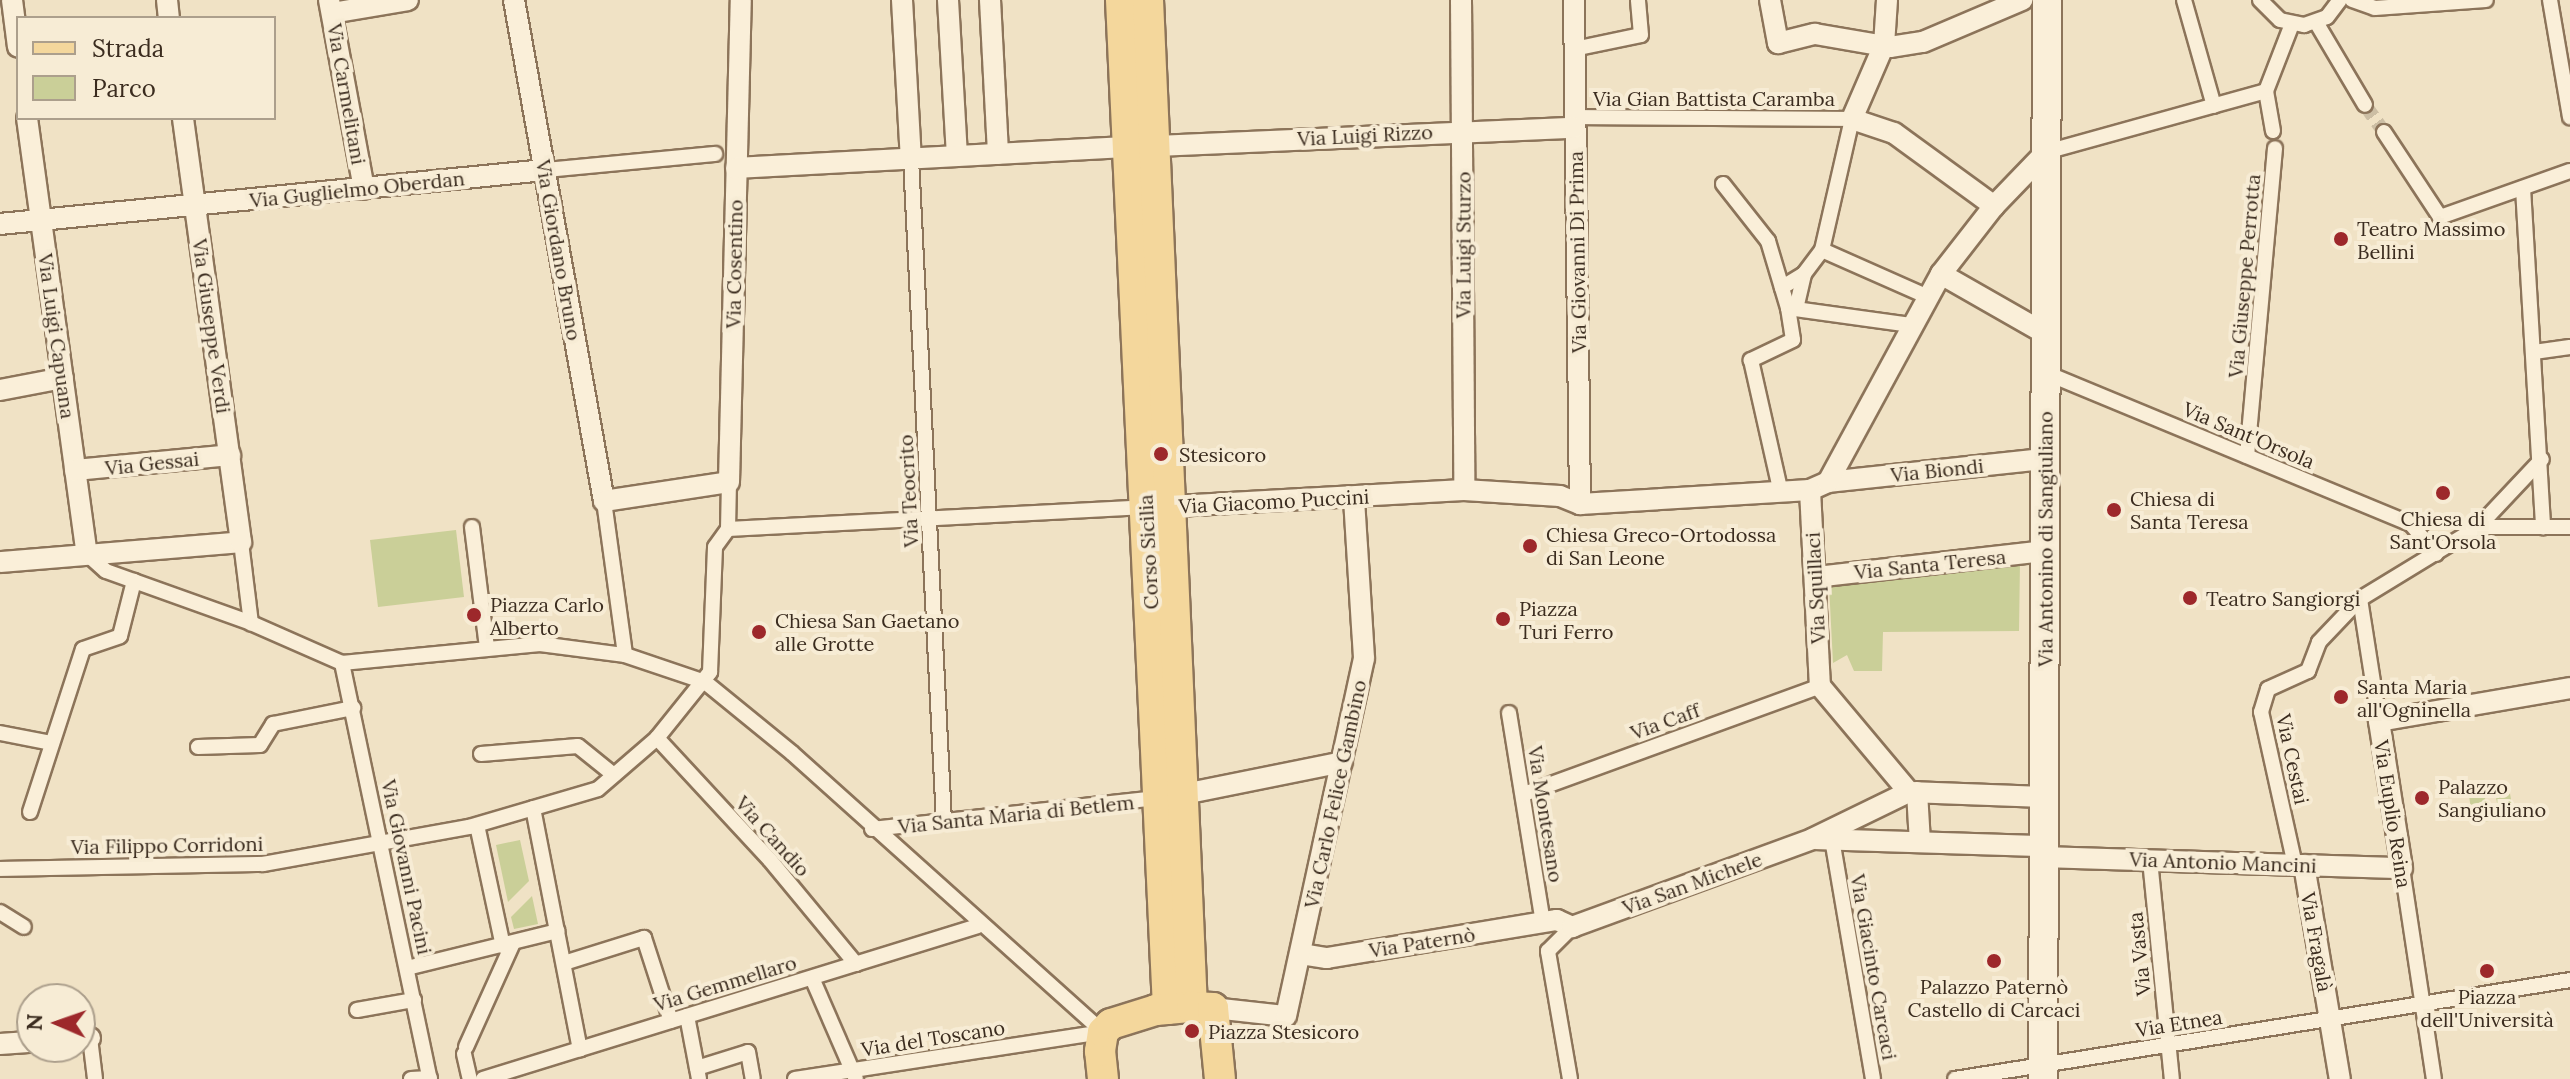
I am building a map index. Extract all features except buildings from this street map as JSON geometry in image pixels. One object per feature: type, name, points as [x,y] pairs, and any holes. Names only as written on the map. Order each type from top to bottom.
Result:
[{"type":"main road","name":"Corso Sicilia","points":[[1121,0],[1158,506],[1171,796],[1191,1008],[1220,1079]]},
{"type":"main road","name":"Corso Sicilia","points":[[1133,147],[1148,0]]},
{"type":"main road","name":"Via Antonino di Sangiuliano","points":[[2043,1072],[2047,0]]},
{"type":"main road","points":[[1103,1079],[1090,1034],[1130,1015],[1191,1008]]},
{"type":"street","points":[[12,0],[16,31]]},
{"type":"street","points":[[330,7],[408,0]]},
{"type":"street","name":"Via Giordano Bruno","points":[[514,0],[604,501]]},
{"type":"street","name":"Via Cosentino","points":[[728,529],[741,0]]},
{"type":"street","points":[[902,0],[911,159]]},
{"type":"street","points":[[948,0],[957,156]]},
{"type":"street","points":[[990,0],[998,154]]},
{"type":"street","name":"Via Luigi Sturzo","points":[[1461,0],[1464,490]]},
{"type":"street","name":"Via Giovanni Di Prima","points":[[1574,0],[1580,504]]},
{"type":"street","points":[[1574,49],[1641,35],[1638,0]]},
{"type":"street","points":[[1770,0],[1778,43],[1815,34],[1884,45],[1923,42],[2022,0]]},
{"type":"street","points":[[1781,493],[1751,360],[1793,340],[1792,309],[1804,274],[1820,253],[1852,119],[1884,45],[1887,0]]},
{"type":"street","points":[[2184,0],[2214,106]]},
{"type":"street","points":[[2260,0],[2269,13],[2292,24],[2316,22],[2340,0]]},
{"type":"street","points":[[2352,0],[2375,8],[2486,0]]},
{"type":"street","points":[[2550,0],[2570,117]]},
{"type":"street","name":"Via Carmelitani","points":[[330,7],[364,189]]},
{"type":"street","points":[[2316,22],[2365,105]]},
{"type":"street","points":[[2273,131],[2266,91],[2292,24]]},
{"type":"street","points":[[1819,486],[1926,296],[1994,206],[2046,152],[2266,91]]},
{"type":"street","points":[[1852,119],[1894,133],[1994,206]]},
{"type":"street","name":"Via Gian Battista Caramba","points":[[1575,123],[1852,119]]},
{"type":"street","name":"Via Luigi Capuana","points":[[27,120],[87,554]]},
{"type":"street","name":"Via Giuseppe Verdi","points":[[183,120],[240,538]]},
{"type":"street","name":"Via Luigi Rizzo","points":[[736,168],[1575,123]]},
{"type":"street","points":[[2384,132],[2440,217],[2570,171]]},
{"type":"street","name":"Via Giuseppe Perrotta","points":[[2247,456],[2275,148]]},
{"type":"street","name":"Via Guglielmo Oberdan","points":[[0,224],[715,154]]},
{"type":"street","name":"Via Teocrito","points":[[911,159],[944,821]]},
{"type":"street","points":[[1723,184],[1768,241],[1792,309]]},
{"type":"street","points":[[2523,188],[2542,459],[2543,527]]},
{"type":"street","points":[[1820,253],[1926,296]]},
{"type":"street","points":[[1782,287],[1804,274]]},
{"type":"street","points":[[1941,274],[2046,334]]},
{"type":"street","points":[[1792,309],[1911,325]]},
{"type":"street","points":[[2534,352],[2570,347]]},
{"type":"street","name":"Via Sant'Orsola","points":[[2046,373],[2411,524],[2433,549]]},
{"type":"street","points":[[0,390],[63,378]]},
{"type":"street","name":"Via Gessai","points":[[75,470],[230,455]]},
{"type":"street","name":"Via Biondi","points":[[1781,493],[2045,459]]},
{"type":"street","name":"Via Cestai","points":[[2299,865],[2261,712],[2268,689],[2308,671],[2319,642],[2360,599],[2433,549],[2478,527],[2542,459]]},
{"type":"street","points":[[625,655],[604,501],[729,482]]},
{"type":"street","name":"Via Squillaci","points":[[1819,486],[1816,577],[1820,686]]},
{"type":"street","name":"Via Giacomo Puccini","points":[[728,529],[1464,490],[1560,496],[1580,504],[1781,493]]},
{"type":"street","name":"Via Carlo Felice Gambino","points":[[1191,1008],[1286,1016],[1364,658],[1354,497]]},
{"type":"street","points":[[472,527],[487,647]]},
{"type":"street","points":[[2478,527],[2564,527]]},
{"type":"street","points":[[705,682],[710,672],[715,547],[728,529]]},
{"type":"street","points":[[0,562],[240,538],[251,623]]},
{"type":"street","name":"Via Santa Teresa","points":[[1816,577],[2045,551]]},
{"type":"street","points":[[87,554],[92,563],[134,581],[251,623],[342,663],[540,644],[625,655],[705,682],[771,735],[1090,1034]]},
{"type":"street","points":[[30,812],[83,649],[120,636],[134,581]]},
{"type":"street","name":"Via Euplio Reina","points":[[2360,599],[2402,868],[2416,1005],[2434,1079]]},
{"type":"street","name":"Via Giovanni Pacini","points":[[342,663],[430,1078]]},
{"type":"street","name":"Via Filippo Corridoni","points":[[0,869],[263,864],[473,826],[598,789],[657,738],[705,682]]},
{"type":"street","points":[[1820,686],[1909,788],[1920,842]]},
{"type":"street","name":"Via Caff","points":[[1524,794],[1820,686]]},
{"type":"street","points":[[2379,721],[2570,688]]},
{"type":"street","points":[[198,747],[260,745],[273,724],[353,708]]},
{"type":"street","name":"Via Montesano","points":[[1509,713],[1543,922]]},
{"type":"street","points":[[0,733],[52,743]]},
{"type":"street","name":"Via Candio","points":[[657,738],[770,860],[856,964]]},
{"type":"street","points":[[481,754],[578,746],[614,775]]},
{"type":"street","name":"Via Santa Maria di Betlem","points":[[872,829],[1171,796],[1342,762]]},
{"type":"street","points":[[1909,788],[2044,797]]},
{"type":"street","name":"Via San Michele","points":[[1572,927],[1822,839],[1909,788]]},
{"type":"street","points":[[533,808],[580,1049]]},
{"type":"street","points":[[470,1079],[465,1050],[506,947],[473,826]]},
{"type":"street","name":"Via Antonio Mancini","points":[[1822,839],[1920,842],[2150,860],[2402,868]]},
{"type":"street","name":"Via Giacinto Carcaci","points":[[1822,839],[1835,861],[1873,1079]]},
{"type":"street","name":"Via Vasta","points":[[2150,860],[2172,1079]]},
{"type":"street","name":"Via Fragalà","points":[[2299,865],[2340,1079]]},
{"type":"street","points":[[0,912],[24,927]]},
{"type":"street","name":"Via Paternò","points":[[1301,954],[1327,958],[1557,920],[1572,927]]},
{"type":"street","name":"Via Gemmellaro","points":[[483,1079],[978,926]]},
{"type":"street","points":[[1570,1079],[1548,951],[1572,927]]},
{"type":"street","points":[[407,968],[559,934]]},
{"type":"street","points":[[564,963],[644,938],[671,1021]]},
{"type":"street","points":[[812,978],[854,1075]]},
{"type":"street","name":"Via Etnea","points":[[1955,1079],[2043,1072],[2168,1044],[2570,980]]},
{"type":"street","points":[[357,1010],[414,1000]]},
{"type":"street","points":[[687,1016],[698,1073],[748,1052],[753,1079]]},
{"type":"street","name":"Via del Toscano","points":[[795,1079],[854,1075],[1090,1034]]},
{"type":"street","points":[[411,1079],[430,1078]]},
{"type":"green space","points":[[456,530],[464,597],[378,607],[370,540]]},
{"type":"green space","points":[[2020,562],[2019,631],[1883,632],[1882,671],[1854,671],[1847,655],[1833,663],[1829,585]]},
{"type":"green space","points":[[2508,782],[2514,817],[2500,819],[2495,792]]},
{"type":"green space","points":[[2468,789],[2484,792],[2489,821],[2473,823]]},
{"type":"green space","points":[[520,840],[529,881],[508,902],[496,845]]},
{"type":"green space","points":[[532,896],[538,924],[514,929],[511,917]]},
{"type":"tunnel","points":[[2365,105],[2384,132]]},
{"type":"place","name":"Teatro Massimo Bellini","points":[[2341,239]]},
{"type":"place","name":"Stesicoro","points":[[1161,454]]},
{"type":"place","name":"Chiesa di Sant'Orsola","points":[[2443,493]]},
{"type":"place","name":"Chiesa di Santa Teresa","points":[[2114,510]]},
{"type":"place","name":"Chiesa Greco-Ortodossa di San Leone","points":[[1530,546]]},
{"type":"place","name":"Teatro Sangiorgi","points":[[2190,598]]},
{"type":"place","name":"Piazza Carlo Alberto","points":[[474,615]]},
{"type":"place","name":"Piazza Turi Ferro","points":[[1503,619]]},
{"type":"place","name":"Chiesa San Gaetano alle Grotte","points":[[759,632]]},
{"type":"place","name":"Santa Maria all'Ogninella","points":[[2341,697]]},
{"type":"place","name":"Palazzo Sangiuliano","points":[[2422,798]]},
{"type":"place","name":"Palazzo Paternò Castello di Carcaci","points":[[1994,961]]},
{"type":"place","name":"Piazza dell'Università","points":[[2487,971]]},
{"type":"place","name":"Piazza Stesicoro","points":[[1192,1031]]}]
